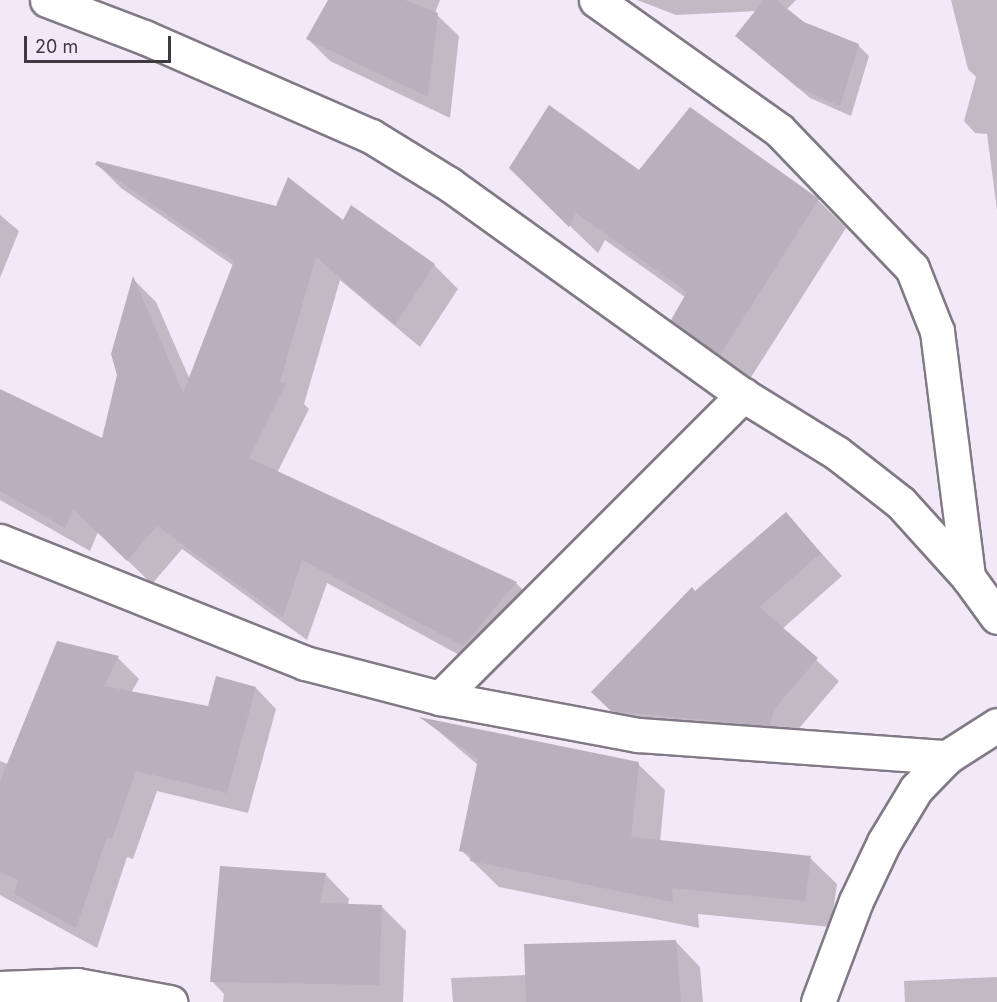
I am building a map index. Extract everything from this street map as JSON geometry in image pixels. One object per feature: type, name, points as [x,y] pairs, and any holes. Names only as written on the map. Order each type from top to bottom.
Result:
[{"type":"street","points":[[47,0],[144,37],[371,136],[449,184],[743,395],[837,453],[901,503],[968,577],[997,617]]},
{"type":"street","points":[[596,0],[779,130],[912,268],[937,331],[968,577]]},
{"type":"street","points":[[440,698],[743,395]]},
{"type":"street","points":[[0,542],[305,663],[440,698],[638,735],[947,758]]},
{"type":"street","points":[[818,1002],[856,901],[884,842],[916,789],[947,758],[997,725]]},
{"type":"street","points":[[0,988],[77,985],[170,1002]]},
{"type":"building","points":[[328,0],[405,0],[438,13],[428,97],[306,39]]},
{"type":"building","points":[[764,0],[776,0],[804,22],[859,44],[840,106],[797,87],[735,36]]},
{"type":"building","points":[[549,105],[639,170],[690,107],[819,199],[720,355],[671,320],[687,292],[576,213],[569,227],[509,168]]},
{"type":"building","points":[[97,161],[276,206],[288,177],[343,220],[351,205],[435,264],[395,325],[316,257],[280,382],[286,384],[249,458],[517,582],[463,646],[302,560],[283,617],[157,526],[127,561],[73,509],[65,528],[0,491],[0,389],[102,438],[117,375],[111,354],[133,276],[183,393],[234,261],[95,164]]},
{"type":"building","points":[[786,512],[821,553],[759,607],[818,658],[774,709],[770,726],[611,711],[591,692],[692,587],[695,591]]},
{"type":"building","points":[[57,641],[119,656],[104,686],[208,706],[216,676],[256,687],[227,793],[136,771],[112,839],[107,837],[76,928],[14,894],[18,880],[0,872],[0,781]]},
{"type":"building","points":[[419,717],[639,762],[631,837],[811,856],[805,901],[672,888],[673,902],[470,861],[471,854],[459,851],[478,759]]},
{"type":"building","points":[[220,866],[326,873],[320,903],[382,905],[379,985],[210,982]]},
{"type":"building","points":[[676,940],[681,1002],[526,1002],[524,944]]}]
